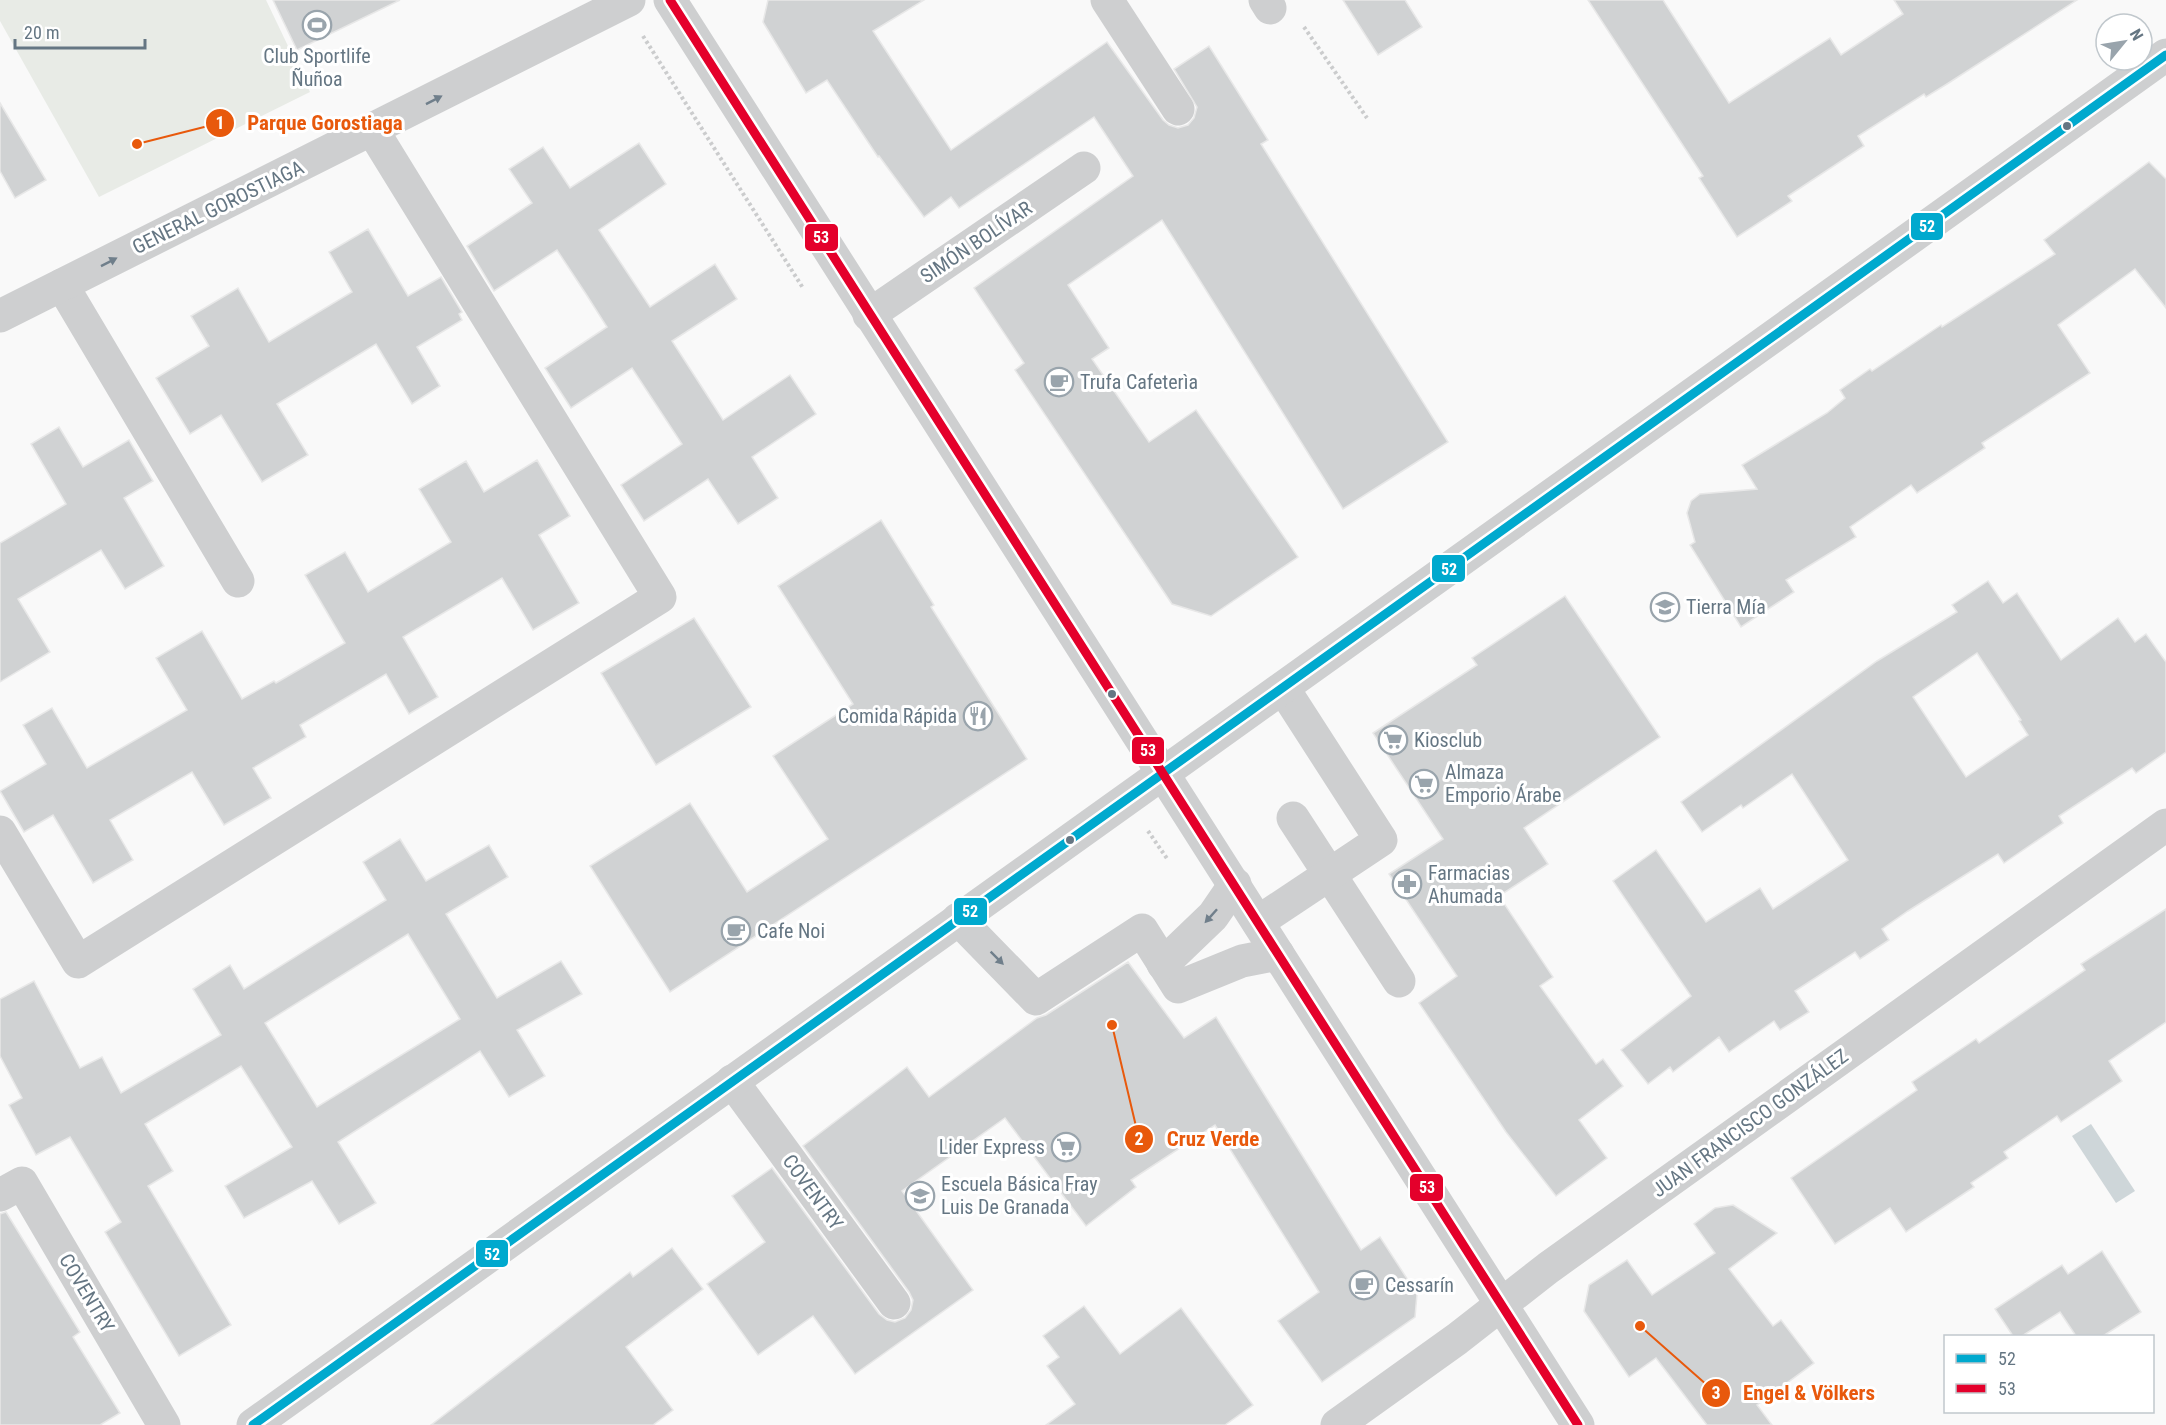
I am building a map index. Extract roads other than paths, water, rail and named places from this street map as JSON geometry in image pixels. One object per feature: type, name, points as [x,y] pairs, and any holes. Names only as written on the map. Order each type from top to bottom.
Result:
[{"type":"street","name":"GENERAL GOROSTIAGA","points":[[0,316],[373,131],[629,0]]},
{"type":"street","points":[[670,0],[868,315],[1164,773],[1578,1425]]},
{"type":"street","points":[[1107,0],[1178,109]]},
{"type":"street","points":[[253,1425],[2166,55]]},
{"type":"street","points":[[0,832],[78,962],[660,597],[373,131]]},
{"type":"street","name":"SIMÓN BOLÍVAR","points":[[868,315],[1084,168]]},
{"type":"street","points":[[62,285],[238,581]]},
{"type":"street","points":[[1258,922],[1381,840],[1283,688]]},
{"type":"street","points":[[1293,818],[1399,981]]},
{"type":"street","name":"JUAN FRANCISCO GONZÁLEZ","points":[[1337,1425],[1548,1268],[2166,825]]},
{"type":"street","points":[[1170,976],[1235,884]]},
{"type":"street","points":[[958,919],[1036,999],[1142,930],[1170,976]]},
{"type":"street","points":[[1170,976],[1278,954]]},
{"type":"street","name":"COVENTRY","points":[[732,1080],[894,1303]]},
{"type":"street","name":"COVENTRY","points":[[0,1195],[22,1183],[164,1425]]},
{"type":"place","name":"Club Sportlife Ñuñoa","points":[[317,25]]},
{"type":"place","name":"Parque Gorostiaga","points":[[137,144]]},
{"type":"place","name":"Trufa Cafeterìa","points":[[1059,382]]},
{"type":"place","name":"Tierra Mía","points":[[1665,607]]},
{"type":"place","name":"Comida Rápida","points":[[978,716]]},
{"type":"place","name":"Kiosclub","points":[[1393,740]]},
{"type":"place","name":"Almaza Emporio Árabe","points":[[1424,784]]},
{"type":"place","name":"Farmacias Ahumada","points":[[1407,884]]},
{"type":"place","name":"Cafe Noi","points":[[736,931]]},
{"type":"place","name":"Cruz Verde","points":[[1112,1025]]},
{"type":"place","name":"Lider Express","points":[[1066,1147]]},
{"type":"place","name":"Escuela Básica Fray Luis De Granada","points":[[920,1196]]},
{"type":"place","name":"Cessarín","points":[[1364,1285]]},
{"type":"place","name":"Engel & Völkers","points":[[1640,1326]]}]
